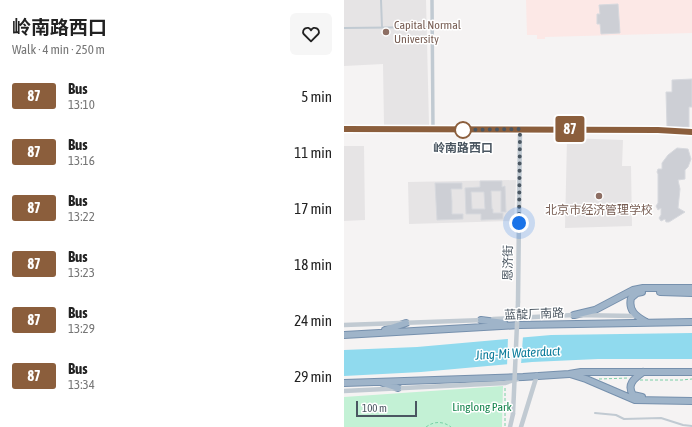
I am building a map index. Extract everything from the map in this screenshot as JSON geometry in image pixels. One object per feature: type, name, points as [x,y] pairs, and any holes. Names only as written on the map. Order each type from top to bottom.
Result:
[{"type":"highway","points":[[574,315],[603,308],[633,290],[643,288],[692,288]]},
{"type":"highway","points":[[646,322],[636,316],[632,311],[630,302],[637,293],[692,292]]},
{"type":"highway","points":[[481,320],[520,325]]},
{"type":"highway","name":"蓝靛厂南路","points":[[344,334],[520,325],[692,322]]},
{"type":"highway","points":[[378,333],[406,323]]},
{"type":"highway","points":[[344,384],[569,374],[581,372],[692,372]]},
{"type":"highway","points":[[643,372],[632,380],[631,383],[631,392],[636,396],[692,398]]},
{"type":"highway","points":[[569,374],[586,379],[635,400],[692,401]]},
{"type":"highway","points":[[380,382],[398,388]]},
{"type":"street","points":[[432,0],[434,130]]},
{"type":"street","points":[[344,129],[658,130],[692,132]]},
{"type":"street","name":"恩济街","points":[[513,414],[518,302],[520,129]]},
{"type":"street","name":"蓝靛厂南路","points":[[344,325],[574,315],[636,316]]},
{"type":"street","points":[[521,427],[537,375]]},
{"type":"street","points":[[344,391],[505,383],[523,376]]},
{"type":"street","points":[[510,427],[513,414]]},
{"type":"street","points":[[513,414],[514,427]]},
{"type":"lane","points":[[381,0],[382,27]]},
{"type":"lane","points":[[344,28],[432,27]]},
{"type":"lane","points":[[595,413],[616,415],[624,419],[661,418],[683,425],[692,426]]},
{"type":"path","points":[[505,383],[505,427]]},
{"type":"path","points":[[426,427],[435,423],[442,423],[451,427]]},
{"type":"shaded area","name":"Capital Normal University","points":[[344,0],[426,0],[429,125],[384,125],[383,64],[344,66]]},
{"type":"shaded area","points":[[526,0],[692,0],[692,33],[545,37],[545,39],[537,39],[537,35],[527,35]]},
{"type":"shaded area","name":"北京市经济管理学校","points":[[567,138],[623,140],[622,166],[631,166],[632,226],[565,228]]},
{"type":"shaded area","points":[[344,146],[364,146],[365,220],[344,221]]},
{"type":"shaded area","points":[[516,180],[514,221],[409,224],[408,182]]},
{"type":"green space","name":"Linglong Park","points":[[503,386],[502,427],[344,427],[344,397]]},
{"type":"water","name":"Jing-Mi Waterduct","points":[[692,333],[692,359],[598,359],[532,362],[421,372],[344,376],[344,350],[417,347],[551,335]]},
{"type":"pier","points":[[523,336],[521,365],[507,367],[508,337]]},
{"type":"building","points":[[618,4],[620,33],[601,34],[600,24],[597,24],[597,14],[600,14],[599,5]]},
{"type":"building","points":[[692,79],[692,107],[689,107],[689,127],[667,127],[666,92],[672,92],[672,80]]},
{"type":"building","points":[[677,148],[688,149],[691,159],[685,170],[685,179],[678,180],[680,189],[678,208],[685,212],[669,222],[666,222],[665,219],[661,221],[659,218],[661,215],[661,208],[658,210],[656,206],[658,203],[657,172],[658,169],[662,169],[662,163],[668,155]]},
{"type":"building","points":[[480,181],[502,181],[502,187],[505,186],[506,212],[501,212],[501,191],[491,191],[493,213],[503,213],[503,219],[481,220],[481,214],[466,214],[465,188],[480,187]],"holes":[[[471,192],[484,192],[485,209],[472,209]]]},
{"type":"building","points":[[435,183],[462,183],[462,189],[451,189],[452,214],[463,214],[463,219],[437,220]]},
{"type":"bus line","name":"87","points":[[344,129],[658,130],[692,132]]},
{"type":"place","name":"Capital Normal University","points":[[386,32]]},
{"type":"place","name":"岭南路西口","points":[[463,130]]},
{"type":"place","name":"北京市经济管理学校","points":[[599,196]]},
{"type":"route","points":[[463,130],[520,129],[519,223]]}]
